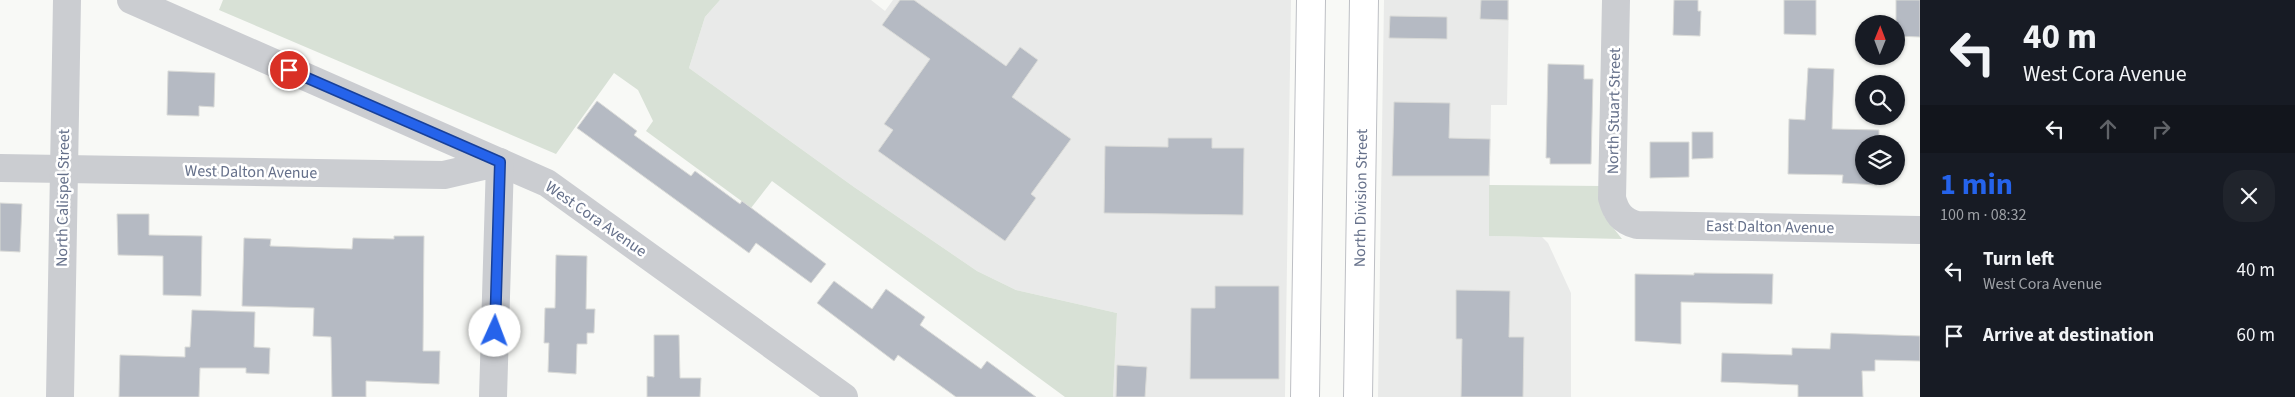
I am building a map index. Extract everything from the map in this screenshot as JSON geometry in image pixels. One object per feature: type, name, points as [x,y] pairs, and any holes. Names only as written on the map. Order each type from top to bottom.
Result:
[{"type":"main road","points":[[1305,397],[1311,0]]},
{"type":"main road","name":"North Division Street","points":[[1358,397],[1364,0]]},
{"type":"street","name":"North Calispel Street","points":[[60,397],[67,0]]},
{"type":"street","name":"West Cora Avenue","points":[[131,0],[547,183],[844,397]]},
{"type":"street","name":"North Stuart Street","points":[[1616,0],[1612,198],[1616,210],[1622,219]]},
{"type":"street","name":"West Dalton Avenue","points":[[0,168],[444,175],[500,162]]},
{"type":"street","points":[[493,397],[500,162]]},
{"type":"street","name":"East Dalton Avenue","points":[[1622,219],[1637,225],[1920,230]]},
{"type":"shaded area","points":[[223,0],[720,0],[705,17],[689,68],[854,187],[977,271],[1016,290],[1117,313],[1113,397],[1065,397],[772,181],[751,208],[646,131],[653,121],[638,90],[614,73],[556,154],[219,10]]},
{"type":"shaded area","points":[[720,0],[871,0],[885,11],[893,0],[1291,0],[1285,397],[1113,397],[1117,313],[1016,290],[977,271],[854,187],[689,68],[705,17]]},
{"type":"shaded area","points":[[1384,0],[1509,0],[1507,105],[1491,105],[1489,236],[1542,237],[1548,243],[1571,293],[1571,397],[1378,397]]},
{"type":"shaded area","points":[[1489,185],[1601,186],[1604,216],[1622,239],[1489,236]]},
{"type":"building","points":[[900,0],[914,0],[1006,66],[1020,47],[1038,60],[1012,97],[1071,139],[1031,194],[1036,198],[1005,241],[878,151],[893,130],[884,124],[930,59],[882,25]]},
{"type":"building","points":[[1481,0],[1508,0],[1508,20],[1480,19]]},
{"type":"building","points":[[1674,0],[1698,0],[1698,11],[1701,11],[1700,36],[1673,35]]},
{"type":"building","points":[[1784,0],[1816,0],[1816,35],[1784,34]]},
{"type":"building","points":[[1896,0],[1920,0],[1920,37],[1905,36],[1905,15],[1896,15]]},
{"type":"building","points":[[1390,16],[1447,17],[1447,39],[1389,38]]},
{"type":"building","points":[[1548,64],[1584,65],[1584,79],[1593,79],[1591,164],[1550,164],[1550,158],[1546,158]]},
{"type":"building","points":[[1808,68],[1834,69],[1832,129],[1879,130],[1879,135],[1855,135],[1855,184],[1842,183],[1843,175],[1788,174],[1789,119],[1805,120]]},
{"type":"building","points":[[168,71],[215,73],[214,107],[199,106],[199,116],[167,115]]},
{"type":"building","points":[[597,101],[637,131],[634,135],[691,176],[695,171],[740,204],[742,201],[826,264],[811,283],[756,243],[749,253],[577,128]]},
{"type":"building","points":[[1394,102],[1450,103],[1449,138],[1490,139],[1489,176],[1392,176]]},
{"type":"building","points":[[1692,132],[1713,132],[1713,158],[1692,159]]},
{"type":"building","points":[[1168,138],[1212,138],[1212,148],[1244,148],[1243,215],[1104,213],[1105,146],[1168,147]]},
{"type":"building","points":[[1650,142],[1689,142],[1689,177],[1650,178]]},
{"type":"building","points":[[0,203],[22,204],[20,252],[0,251]]},
{"type":"building","points":[[117,214],[149,214],[149,235],[202,236],[201,296],[163,295],[163,256],[118,255]]},
{"type":"building","points":[[394,236],[424,236],[423,351],[440,351],[439,384],[366,381],[366,397],[332,397],[331,337],[313,336],[314,308],[242,306],[244,238],[271,239],[270,246],[352,249],[353,238],[394,239]]},
{"type":"building","points":[[556,255],[587,256],[586,309],[595,309],[594,333],[587,333],[587,344],[577,344],[576,374],[548,372],[549,343],[544,343],[545,308],[555,308]]},
{"type":"building","points":[[1694,273],[1773,274],[1772,304],[1681,302],[1681,344],[1635,341],[1635,274],[1694,275]]},
{"type":"building","points":[[834,281],[872,309],[886,289],[925,317],[920,325],[981,369],[987,361],[1036,397],[956,397],[898,355],[894,361],[817,303]]},
{"type":"building","points":[[1215,286],[1279,286],[1279,379],[1190,379],[1191,308],[1215,308]]},
{"type":"building","points":[[1456,290],[1510,291],[1509,337],[1524,337],[1523,397],[1461,397],[1462,339],[1456,339]]},
{"type":"building","points":[[192,310],[255,312],[254,347],[270,348],[269,374],[246,373],[246,368],[200,368],[199,397],[119,397],[120,355],[185,357],[185,347],[190,347]]},
{"type":"building","points":[[1831,333],[1920,336],[1920,361],[1875,360],[1875,371],[1862,371],[1863,397],[1798,397],[1798,385],[1721,382],[1722,353],[1792,355],[1792,348],[1830,349]]},
{"type":"building","points":[[654,335],[679,335],[680,378],[701,378],[700,397],[647,397],[647,376],[654,377]]},
{"type":"building","points":[[1117,365],[1147,367],[1145,397],[1116,397]]},
{"type":"route","points":[[289,70],[500,162],[495,331]]}]
